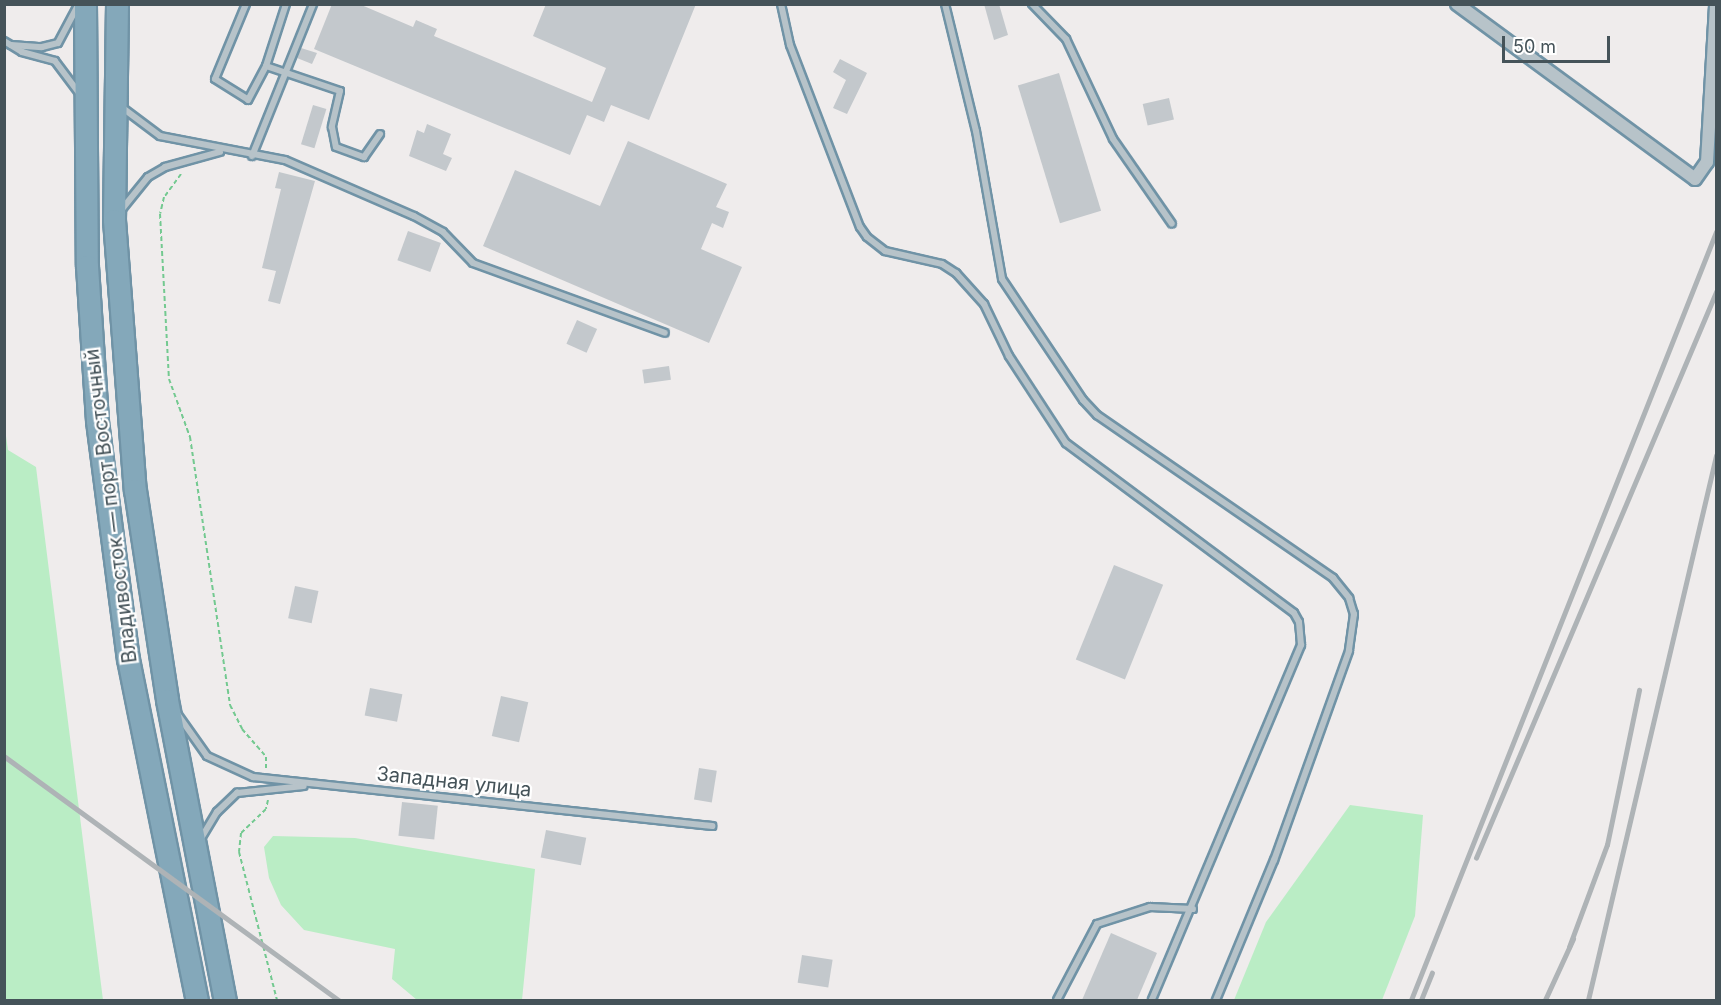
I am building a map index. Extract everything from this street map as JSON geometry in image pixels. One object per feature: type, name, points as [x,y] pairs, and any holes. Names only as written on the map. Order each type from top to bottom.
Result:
[{"type":"highway","name":"Владивосток — порт Восточный","points":[[85,4],[82,100],[97,422],[128,659],[194,994]]},
{"type":"highway","name":"Владивосток — порт Восточный","points":[[117,4],[113,99],[114,220],[135,490],[167,700],[225,1000]]},
{"type":"street","points":[[1457,4],[1695,179],[1707,162],[1716,4]]},
{"type":"lane","points":[[7,43],[42,47],[58,43],[78,4]]},
{"type":"lane","points":[[246,4],[216,83],[248,100],[266,66],[286,4]]},
{"type":"lane","points":[[252,156],[313,4]]},
{"type":"lane","points":[[781,4],[790,45],[863,232],[885,252],[942,264],[956,273],[984,304],[1009,356],[1066,443],[1294,613],[1299,622],[1301,645],[1193,909],[1152,1000]]},
{"type":"lane","points":[[945,4],[976,131],[1002,279],[1083,400],[1097,415],[1333,578],[1349,598],[1354,614],[1354,632],[1341,673],[1274,860],[1216,1000]]},
{"type":"lane","points":[[1032,4],[1066,39],[1113,139],[1172,224]]},
{"type":"lane","points":[[7,43],[61,65],[82,100]]},
{"type":"lane","points":[[266,66],[340,91],[332,127],[336,147],[364,157],[380,134]]},
{"type":"lane","points":[[113,99],[159,136],[224,151],[285,160],[414,216],[443,232],[472,263],[665,333]]},
{"type":"lane","points":[[114,220],[148,177],[224,151]]},
{"type":"lane","name":"Западная улица","points":[[167,700],[207,756],[238,772],[266,779],[315,786],[505,802],[590,814],[712,826]]},
{"type":"lane","name":"Западная улица","points":[[194,848],[232,796],[267,789],[315,786]]},
{"type":"lane","points":[[1058,1000],[1097,924],[1150,907],[1193,909]]},
{"type":"path","points":[[189,162],[164,197],[160,214],[169,379],[190,438],[230,705],[242,729],[266,757],[266,779]]},
{"type":"path","points":[[267,789],[268,804],[241,833],[239,852],[277,1000]]},
{"type":"green space","points":[[4,422],[8,450],[36,467],[103,1000],[5,1000]]},
{"type":"green space","points":[[1350,805],[1423,815],[1415,916],[1382,1000],[1234,1000],[1266,922]]},
{"type":"green space","points":[[273,836],[355,838],[535,869],[522,1000],[417,1000],[392,979],[395,949],[304,930],[281,905],[269,878],[264,847]]},
{"type":"building","points":[[332,4],[359,4],[413,27],[416,20],[437,29],[434,36],[592,102],[606,68],[533,36],[546,4],[696,4],[649,120],[611,105],[604,122],[587,115],[570,155],[314,49]]},
{"type":"building","points":[[984,4],[999,4],[1008,35],[994,40]]},
{"type":"building","points":[[301,48],[317,53],[312,64],[297,58]]},
{"type":"building","points":[[840,59],[867,73],[847,114],[833,108],[846,80],[833,72]]},
{"type":"building","points":[[1059,73],[1101,211],[1060,223],[1018,86]]},
{"type":"building","points":[[1169,98],[1174,119],[1148,126],[1143,104]]},
{"type":"building","points":[[313,105],[326,109],[314,148],[301,144]]},
{"type":"building","points":[[427,124],[451,134],[443,154],[452,158],[446,171],[409,156],[417,130],[424,133]]},
{"type":"building","points":[[628,141],[727,184],[716,207],[729,212],[723,228],[712,223],[701,249],[742,267],[709,343],[483,246],[515,170],[600,206]]},
{"type":"building","points":[[279,172],[315,181],[280,304],[268,301],[276,271],[262,268],[281,189],[275,188]]},
{"type":"building","points":[[408,231],[441,243],[430,272],[397,260]]},
{"type":"building","points":[[577,320],[597,329],[587,353],[566,344]]},
{"type":"building","points":[[669,366],[671,380],[644,384],[642,370]]},
{"type":"building","points":[[1114,565],[1163,585],[1125,679],[1076,660]]},
{"type":"building","points":[[295,586],[318,591],[312,623],[288,618]]},
{"type":"building","points":[[370,688],[402,694],[397,722],[365,715]]},
{"type":"building","points":[[501,696],[528,702],[519,742],[492,736]]},
{"type":"building","points":[[699,768],[717,771],[712,802],[694,800]]},
{"type":"building","points":[[402,802],[438,806],[434,840],[398,836]]},
{"type":"building","points":[[546,830],[586,838],[581,865],[541,857]]},
{"type":"building","points":[[1111,933],[1157,953],[1137,1000],[1082,1000]]},
{"type":"building","points":[[802,955],[833,960],[828,988],[798,983]]},
{"type":"railway","points":[[1411,1000],[1716,232]]},
{"type":"railway","points":[[1476,858],[1716,292]]},
{"type":"railway","points":[[1588,1000],[1716,456]]},
{"type":"railway","points":[[1569,947],[1607,845],[1639,690]]},
{"type":"railway","points":[[4,756],[338,1000]]},
{"type":"railway","points":[[1545,1000],[1573,939]]},
{"type":"railway","points":[[1421,1000],[1432,973]]}]
